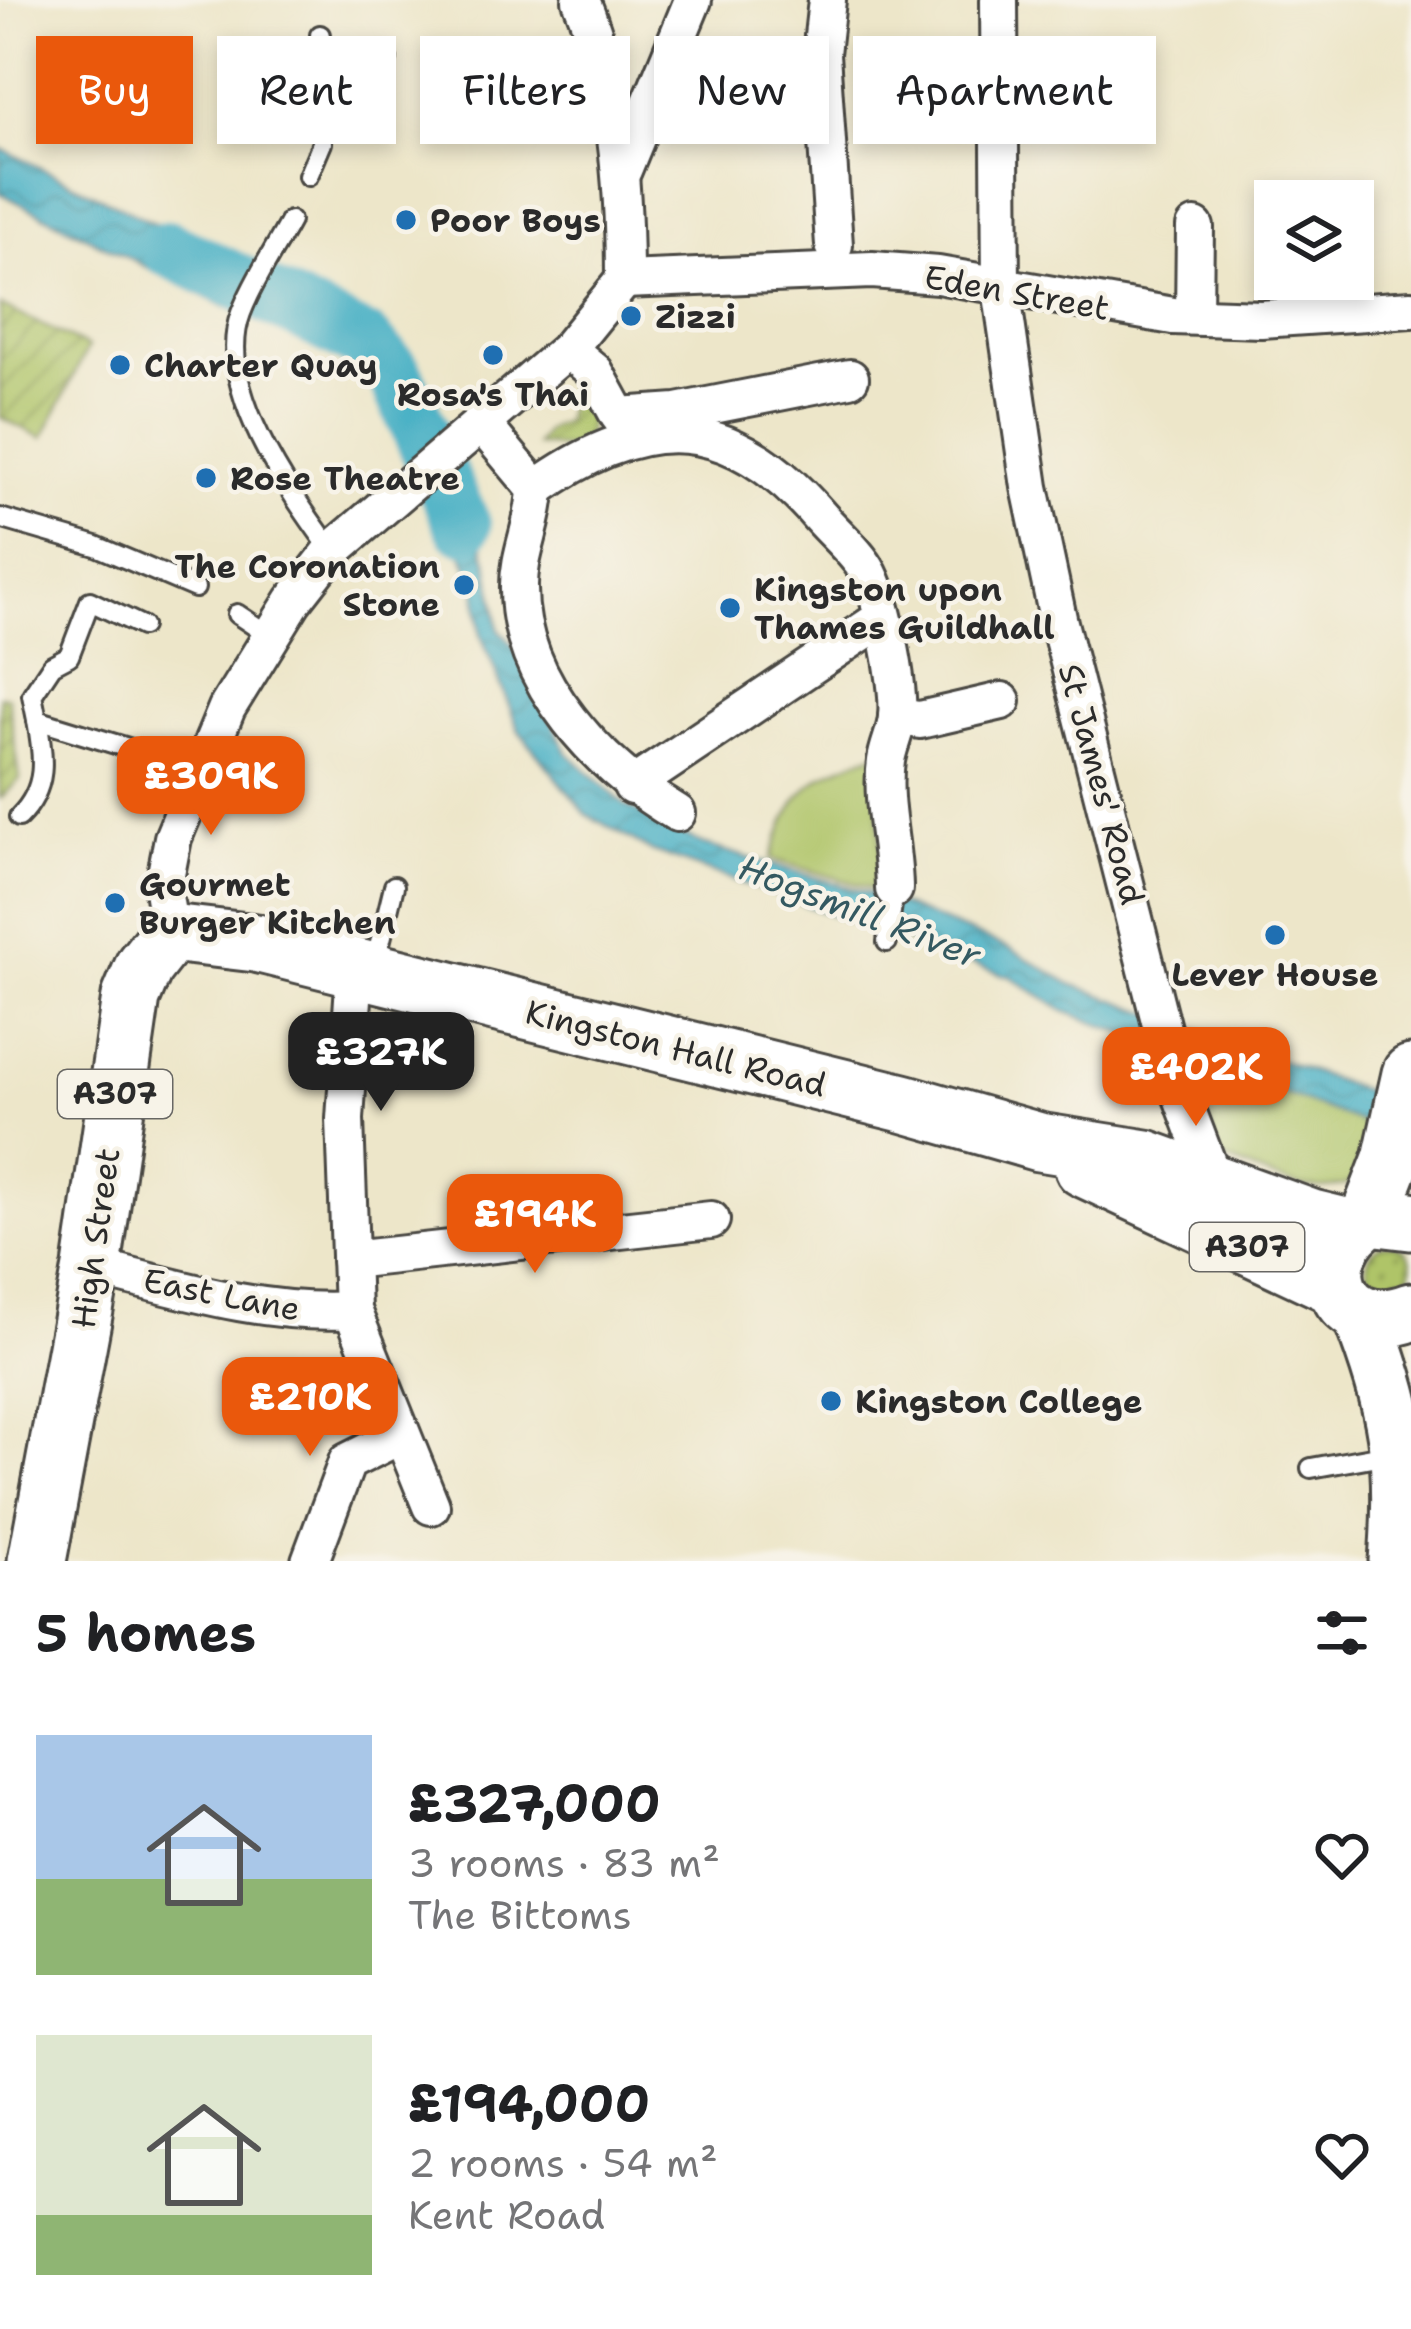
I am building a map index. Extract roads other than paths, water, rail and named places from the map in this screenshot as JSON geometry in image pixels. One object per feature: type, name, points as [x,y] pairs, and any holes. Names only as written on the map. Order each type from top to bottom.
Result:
[{"type":"main road","name":"Kingston Hall Road","points":[[170,934],[256,943],[903,1103],[1039,1142],[1146,1159],[1215,1184],[1378,1222]]},
{"type":"main road","name":"High Street","points":[[37,1561],[92,1267],[131,997],[144,966],[170,934]]},
{"type":"main road","points":[[1398,1561],[1402,1451],[1393,1394],[1369,1304],[1336,1250],[1378,1222],[1411,1074]]},
{"type":"main road","name":"Kingston Hall Road","points":[[1039,1142],[1160,1207],[1369,1304]]},
{"type":"street","points":[[170,934],[163,890],[167,863],[227,708],[270,636],[332,551],[568,349],[624,280],[622,170],[595,33],[581,0]]},
{"type":"street","points":[[622,170],[693,0]]},
{"type":"street","points":[[827,0],[820,54],[835,245]]},
{"type":"street","name":"St James' Road","points":[[999,0],[1001,288],[1030,487],[1059,623],[1158,996],[1173,1073],[1215,1184]]},
{"type":"street","points":[[1194,316],[1195,226]]},
{"type":"street","name":"Eden Street","points":[[624,280],[872,270],[1107,308],[1194,316],[1262,319],[1411,309]]},
{"type":"street","points":[[568,349],[595,372],[619,416],[677,412],[850,378]]},
{"type":"street","points":[[472,431],[536,489]]},
{"type":"street","points":[[677,813],[632,786],[590,746],[543,676],[524,635],[518,588],[536,489],[611,442],[668,433],[726,440],[772,466],[869,573],[897,718],[886,762],[894,889]]},
{"type":"street","points":[[632,786],[881,619]]},
{"type":"street","points":[[897,718],[920,720],[1002,701]]},
{"type":"street","points":[[364,971],[345,1119],[352,1310],[431,1506]]},
{"type":"street","points":[[1146,1159],[1173,1073]]},
{"type":"street","points":[[350,1259],[711,1220]]},
{"type":"street","name":"East Lane","points":[[92,1267],[315,1313],[352,1310]]},
{"type":"street","points":[[310,1561],[347,1462],[399,1436]]},
{"type":"lane","points":[[308,176],[322,144]]},
{"type":"lane","points":[[290,221],[240,316],[235,356],[246,408],[298,503],[332,551]]},
{"type":"lane","points":[[0,518],[96,546],[195,588]]},
{"type":"lane","points":[[19,817],[32,804],[45,767],[32,695],[52,665],[70,656],[90,601],[142,626]]},
{"type":"lane","points":[[237,614],[270,636]]},
{"type":"lane","points":[[37,720],[200,770]]},
{"type":"lane","points":[[364,971],[394,886]]},
{"type":"lane","points":[[887,939],[894,889]]},
{"type":"lane","points":[[1310,1468],[1402,1451]]},
{"type":"water","points":[[0,148],[246,268],[226,307],[0,193]]},
{"type":"water","points":[[283,284],[382,335],[406,355],[439,417],[416,436],[365,364],[265,321]]},
{"type":"water","points":[[468,498],[489,567],[499,629],[514,646],[567,752],[626,806],[702,844],[881,897],[1011,949],[1071,984],[1382,1097],[1371,1126],[1066,1012],[1011,977],[653,852],[586,814],[519,731],[481,635],[476,588],[448,518]]},
{"type":"waterway","name":"Hogsmill River","points":[[169,249],[366,343],[395,375],[463,526]]},
{"type":"place","name":"Poor Boys","points":[[406,220]]},
{"type":"place","name":"Zizzi","points":[[631,316]]},
{"type":"place","name":"Rosa's Thai","points":[[493,355]]},
{"type":"place","name":"Charter Quay","points":[[120,365]]},
{"type":"place","name":"Rose Theatre","points":[[206,478]]},
{"type":"place","name":"The Coronation Stone","points":[[464,585]]},
{"type":"place","name":"Kingston upon Thames Guildhall","points":[[730,608]]},
{"type":"place","name":"Gourmet Burger Kitchen","points":[[115,903]]},
{"type":"place","name":"Lever House","points":[[1275,935]]},
{"type":"place","name":"Kingston College","points":[[831,1401]]}]
